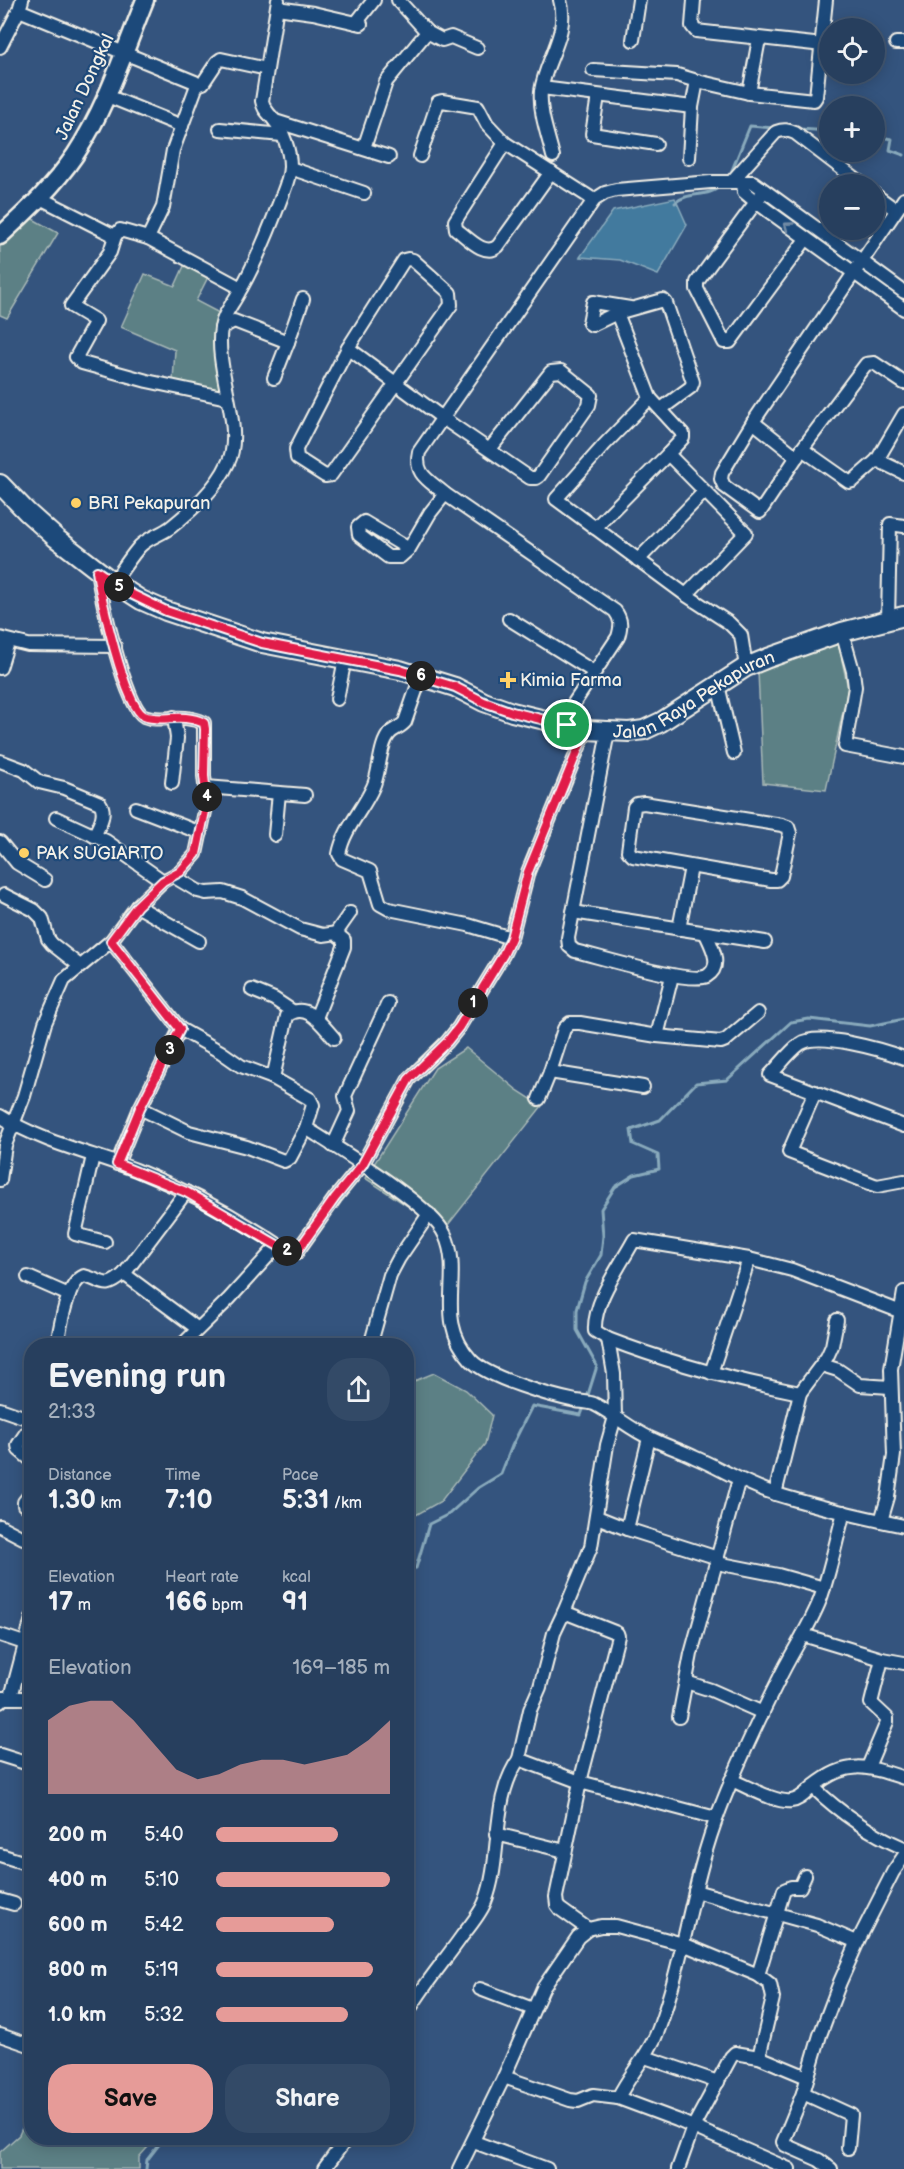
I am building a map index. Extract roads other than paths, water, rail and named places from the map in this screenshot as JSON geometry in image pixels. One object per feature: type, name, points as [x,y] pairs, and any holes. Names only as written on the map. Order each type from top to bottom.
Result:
[{"type":"main road","name":"Jalan Raya Pekapuran","points":[[0,484],[34,519],[97,571],[141,600],[176,615],[262,643],[421,676],[455,687],[484,702],[512,712],[586,730],[608,732],[644,730],[661,722],[746,667],[842,632],[896,618]]},
{"type":"street","name":"Jalan Dongkal","points":[[0,236],[40,198],[75,155],[93,123],[145,0]]},
{"type":"street","points":[[113,582],[140,546],[170,528],[208,493],[228,464],[232,453],[234,438],[220,343],[221,328],[227,310],[242,288],[265,243],[290,168],[288,150],[282,135],[275,121],[264,110],[263,105],[278,4],[358,24],[374,0]]},
{"type":"street","points":[[398,0],[427,32],[442,40],[451,37],[477,48]]},
{"type":"street","points":[[553,156],[541,107],[542,88],[562,26],[560,0]]},
{"type":"street","points":[[633,40],[639,0]]},
{"type":"street","points":[[694,0],[692,26],[696,31],[819,45]]},
{"type":"street","points":[[825,18],[826,0]]},
{"type":"street","points":[[0,47],[21,3],[123,53],[197,84]]},
{"type":"street","points":[[364,148],[386,82],[427,32]]},
{"type":"street","points":[[748,93],[759,39]]},
{"type":"street","points":[[197,84],[202,83],[217,62],[222,59],[267,69]]},
{"type":"street","points":[[593,70],[677,75],[748,93],[814,100],[819,69]]},
{"type":"street","points":[[689,158],[692,107],[697,81]]},
{"type":"street","points":[[148,238],[163,207],[173,150],[197,84]]},
{"type":"street","points":[[542,88],[692,107]]},
{"type":"street","points":[[105,95],[182,126]]},
{"type":"street","points":[[598,96],[592,134],[656,144]]},
{"type":"street","points":[[420,156],[436,106],[442,101],[478,107],[487,124],[505,143],[594,200]]},
{"type":"street","points":[[275,121],[389,157]]},
{"type":"street","points":[[220,129],[282,135]]},
{"type":"street","points":[[735,182],[776,132],[782,130],[795,133],[849,174]]},
{"type":"street","points":[[505,143],[455,221],[456,230],[485,250],[494,250],[498,246],[551,172]]},
{"type":"street","points":[[290,168],[364,193]]},
{"type":"street","points":[[567,725],[574,703],[618,637],[621,628],[620,617],[615,611],[444,494],[420,472],[417,462],[418,452],[444,419],[594,200],[605,193],[616,190],[711,182],[753,182],[904,292]]},
{"type":"street","points":[[735,182],[756,202],[904,309]]},
{"type":"street","points":[[764,191],[697,282],[697,289],[724,342],[730,342],[806,239]]},
{"type":"street","points":[[40,198],[115,236]]},
{"type":"street","points":[[904,199],[753,422],[722,472],[721,479],[724,486],[760,512],[800,453],[866,364],[874,363],[904,383]]},
{"type":"street","points":[[885,202],[896,210]]},
{"type":"street","points":[[227,398],[109,371],[77,359],[96,321],[72,308],[72,305],[110,252],[115,236],[122,230],[148,238],[242,288]]},
{"type":"street","points":[[404,260],[414,260],[450,292],[451,305],[331,475],[325,476],[297,458],[296,449],[348,348],[404,260]]},
{"type":"street","points":[[274,378],[303,299]]},
{"type":"street","points":[[630,308],[593,302],[590,324],[630,308],[665,301],[693,380],[691,387],[661,409]]},
{"type":"street","points":[[595,528],[683,438],[683,434],[650,398],[617,313]]},
{"type":"street","points":[[221,328],[234,321],[288,342]]},
{"type":"street","points":[[348,348],[444,419],[530,478],[536,478],[589,405],[591,395],[561,371],[551,372],[490,449]]},
{"type":"street","points":[[650,398],[556,499],[741,634],[746,667]]},
{"type":"street","points":[[753,422],[849,482],[877,460],[904,414]]},
{"type":"street","points":[[668,454],[746,533],[686,595]]},
{"type":"street","points":[[877,460],[904,473]]},
{"type":"street","points":[[638,560],[704,492]]},
{"type":"street","points":[[409,549],[444,494]]},
{"type":"street","points":[[896,618],[890,524],[904,526]]},
{"type":"street","points":[[0,1179],[5,1145],[24,1095],[50,1008],[64,980],[111,941],[137,906],[168,878],[180,872],[196,854],[207,802],[204,723],[188,717],[151,717],[143,715],[136,709],[125,687],[97,571]]},
{"type":"street","points":[[509,619],[594,672]]},
{"type":"street","points":[[842,632],[855,687],[845,746],[904,757]]},
{"type":"street","points":[[0,669],[4,640],[28,645],[115,646]]},
{"type":"street","points":[[337,699],[345,659]]},
{"type":"street","points":[[421,676],[405,722],[400,728],[390,732],[374,785],[345,835],[339,854],[342,859],[370,871],[380,904],[389,909],[458,923],[511,938]]},
{"type":"street","points":[[718,685],[734,753]]},
{"type":"street","points":[[172,783],[177,738],[174,717]]},
{"type":"street","points":[[0,1116],[12,1124],[186,1192],[289,1252],[298,1251],[335,1198],[362,1165],[409,1079],[459,1027],[503,955],[511,938],[528,872],[586,730]]},
{"type":"street","points":[[608,732],[568,938],[569,946],[575,951],[672,976],[701,978],[712,971],[715,964],[715,954],[706,934]]},
{"type":"street","points":[[0,761],[24,770],[39,782],[64,788],[100,803],[103,812],[94,836]]},
{"type":"street","points":[[206,787],[305,795]]},
{"type":"street","points":[[275,834],[279,793]]},
{"type":"street","points":[[644,803],[788,827],[790,833],[781,876],[777,880],[691,867],[629,854],[628,846],[636,804],[644,803]]},
{"type":"street","points":[[136,808],[201,833]]},
{"type":"street","points":[[56,818],[106,841],[168,878],[198,891],[223,892],[242,898],[300,929],[323,935],[337,933],[350,913]]},
{"type":"street","points":[[0,842],[17,863],[45,880]]},
{"type":"street","points":[[679,929],[691,867]]},
{"type":"street","points":[[4,895],[34,910],[42,918],[48,939],[52,944],[80,966]]},
{"type":"street","points":[[137,906],[198,941]]},
{"type":"street","points":[[573,912],[765,942]]},
{"type":"street","points":[[316,1018],[344,947],[344,940],[337,933]]},
{"type":"street","points":[[111,941],[180,1029],[241,1066],[273,1078],[313,1102],[306,1128],[290,1158],[284,1161],[247,1147],[189,1132],[140,1108]]},
{"type":"street","points":[[657,1036],[672,976]]},
{"type":"street","points":[[252,990],[274,999],[292,1011]]},
{"type":"street","points":[[333,1146],[350,1111],[345,1096],[388,1003]]},
{"type":"street","points":[[273,1078],[286,1016],[292,1011],[300,1010],[316,1018],[334,1038]]},
{"type":"street","points":[[538,1099],[550,1072],[564,1029],[570,1023],[657,1036],[721,1042],[758,1014]]},
{"type":"street","points":[[117,1164],[140,1108],[180,1029]]},
{"type":"street","points":[[902,1056],[869,1046],[816,1039],[800,1043],[771,1075],[904,1126]]},
{"type":"street","points":[[550,1072],[643,1087]]},
{"type":"street","points":[[815,1092],[789,1152],[877,1186],[904,1181]]},
{"type":"street","points":[[306,1128],[362,1165],[429,1214],[440,1225],[450,1250],[452,1322],[457,1339],[472,1361],[507,1381],[576,1401],[592,1403],[649,1438],[775,1494],[904,1526]]},
{"type":"street","points":[[93,1156],[75,1234],[105,1242]]},
{"type":"street","points":[[59,1338],[69,1295],[80,1276],[87,1276],[110,1284],[124,1274],[186,1192]]},
{"type":"street","points":[[372,1338],[390,1275],[429,1214]]},
{"type":"street","points":[[800,1393],[711,1373],[645,1354],[608,1340],[595,1331],[594,1321],[598,1307],[634,1240],[749,1258],[792,1270],[902,1312]]},
{"type":"street","points":[[189,1338],[229,1299],[278,1245]]},
{"type":"street","points":[[711,1373],[749,1258]]},
{"type":"street","points":[[124,1274],[198,1329]]},
{"type":"street","points":[[28,1277],[69,1295]]},
{"type":"street","points":[[881,1521],[899,1440],[890,1387],[904,1292]]},
{"type":"street","points":[[775,1494],[800,1393],[822,1365],[832,1346],[837,1320]]},
{"type":"street","points":[[414,2001],[484,1905],[491,1880],[496,1834],[507,1782],[511,1770],[519,1759],[530,1710],[540,1687],[554,1633],[591,1546],[607,1445],[615,1417],[614,1374],[608,1340]]},
{"type":"street","points":[[822,1365],[838,1370],[860,1385],[890,1387]]},
{"type":"street","points":[[0,1409],[24,1419]]},
{"type":"street","points":[[24,1435],[18,1445],[19,1450],[24,1454]]},
{"type":"street","points":[[627,1529],[649,1438]]},
{"type":"street","points":[[680,1717],[691,1654],[739,1479]]},
{"type":"street","points":[[618,2098],[658,2031],[678,1969],[695,1892],[716,1818],[731,1780],[778,1681],[803,1635],[824,1587],[844,1512]]},
{"type":"street","points":[[597,1517],[717,1561],[824,1587]]},
{"type":"street","points":[[0,1526],[24,1538]]},
{"type":"street","points":[[564,1612],[604,1627],[618,1635],[600,1713],[580,1782],[556,1897],[557,1905],[588,1929]]},
{"type":"street","points":[[0,1635],[24,1643],[5,1699],[24,1698]]},
{"type":"street","points":[[803,1635],[882,1659],[904,1663]]},
{"type":"street","points":[[868,1767],[887,1722],[887,1718],[871,1703],[882,1659]]},
{"type":"street","points":[[686,1682],[764,1713]]},
{"type":"street","points":[[0,1755],[24,1762]]},
{"type":"street","points":[[519,1759],[580,1782],[716,1818]]},
{"type":"street","points":[[731,1780],[780,1800],[789,1801],[796,1800],[831,1773],[842,1769],[868,1767],[904,1778]]},
{"type":"street","points":[[813,1787],[829,1803],[858,1824],[879,1837],[904,1848]]},
{"type":"street","points":[[496,1834],[565,1851]]},
{"type":"street","points":[[0,1855],[24,1862]]},
{"type":"street","points":[[831,2169],[819,2160],[783,2143],[803,2093],[828,2012],[857,1942],[893,1872],[904,1856]]},
{"type":"street","points":[[758,1975],[784,1890],[800,1887],[805,1876]]},
{"type":"street","points":[[695,1892],[817,1925],[857,1942]]},
{"type":"street","points":[[0,1900],[14,1904]]},
{"type":"street","points":[[459,2169],[474,2142],[543,1988],[578,1937],[588,1929],[616,1926],[683,1944],[758,1975],[770,1984],[773,1993],[759,2057]]},
{"type":"street","points":[[480,1989],[533,2009]]},
{"type":"street","points":[[0,2035],[24,2043]]},
{"type":"street","points":[[678,2169],[693,2127],[735,2053],[759,2057],[807,2077]]},
{"type":"street","points":[[645,2056],[718,2082]]},
{"type":"street","points":[[504,2077],[570,2100],[578,2101],[593,2096],[618,2098],[693,2127],[789,2169]]},
{"type":"street","points":[[803,2093],[851,2115],[848,2148]]},
{"type":"street","points":[[474,2142],[547,2169]]},
{"type":"street","points":[[324,2169],[342,2145]]},
{"type":"water","points":[[675,198],[687,225],[658,275],[620,260],[580,257],[613,211]]},
{"type":"waterway","points":[[730,175],[750,126],[774,128]]},
{"type":"waterway","points":[[799,129],[819,130]]},
{"type":"waterway","points":[[885,138],[892,139],[890,150],[904,155]]},
{"type":"waterway","points":[[675,203],[686,197],[710,192],[720,186]]},
{"type":"waterway","points":[[587,1398],[597,1366],[577,1330],[577,1310],[585,1282],[601,1255],[603,1236],[601,1209],[615,1187],[634,1175],[659,1169],[658,1155],[633,1144],[631,1130],[660,1120],[696,1083],[727,1080],[791,1022],[809,1019],[870,1026],[904,1019]]},
{"type":"waterway","points":[[414,1568],[416,1568],[429,1524],[449,1514],[478,1488],[501,1474],[532,1406],[581,1415],[585,1404]]},
{"type":"waterway","points":[[146,2169],[147,2160],[159,2145]]},
{"type":"place","name":"BRI Pekapuran","points":[[76,503]]},
{"type":"place","name":"Kimia Farma","points":[[508,680]]},
{"type":"place","name":"PAK SUGIARTO","points":[[24,853]]}]
